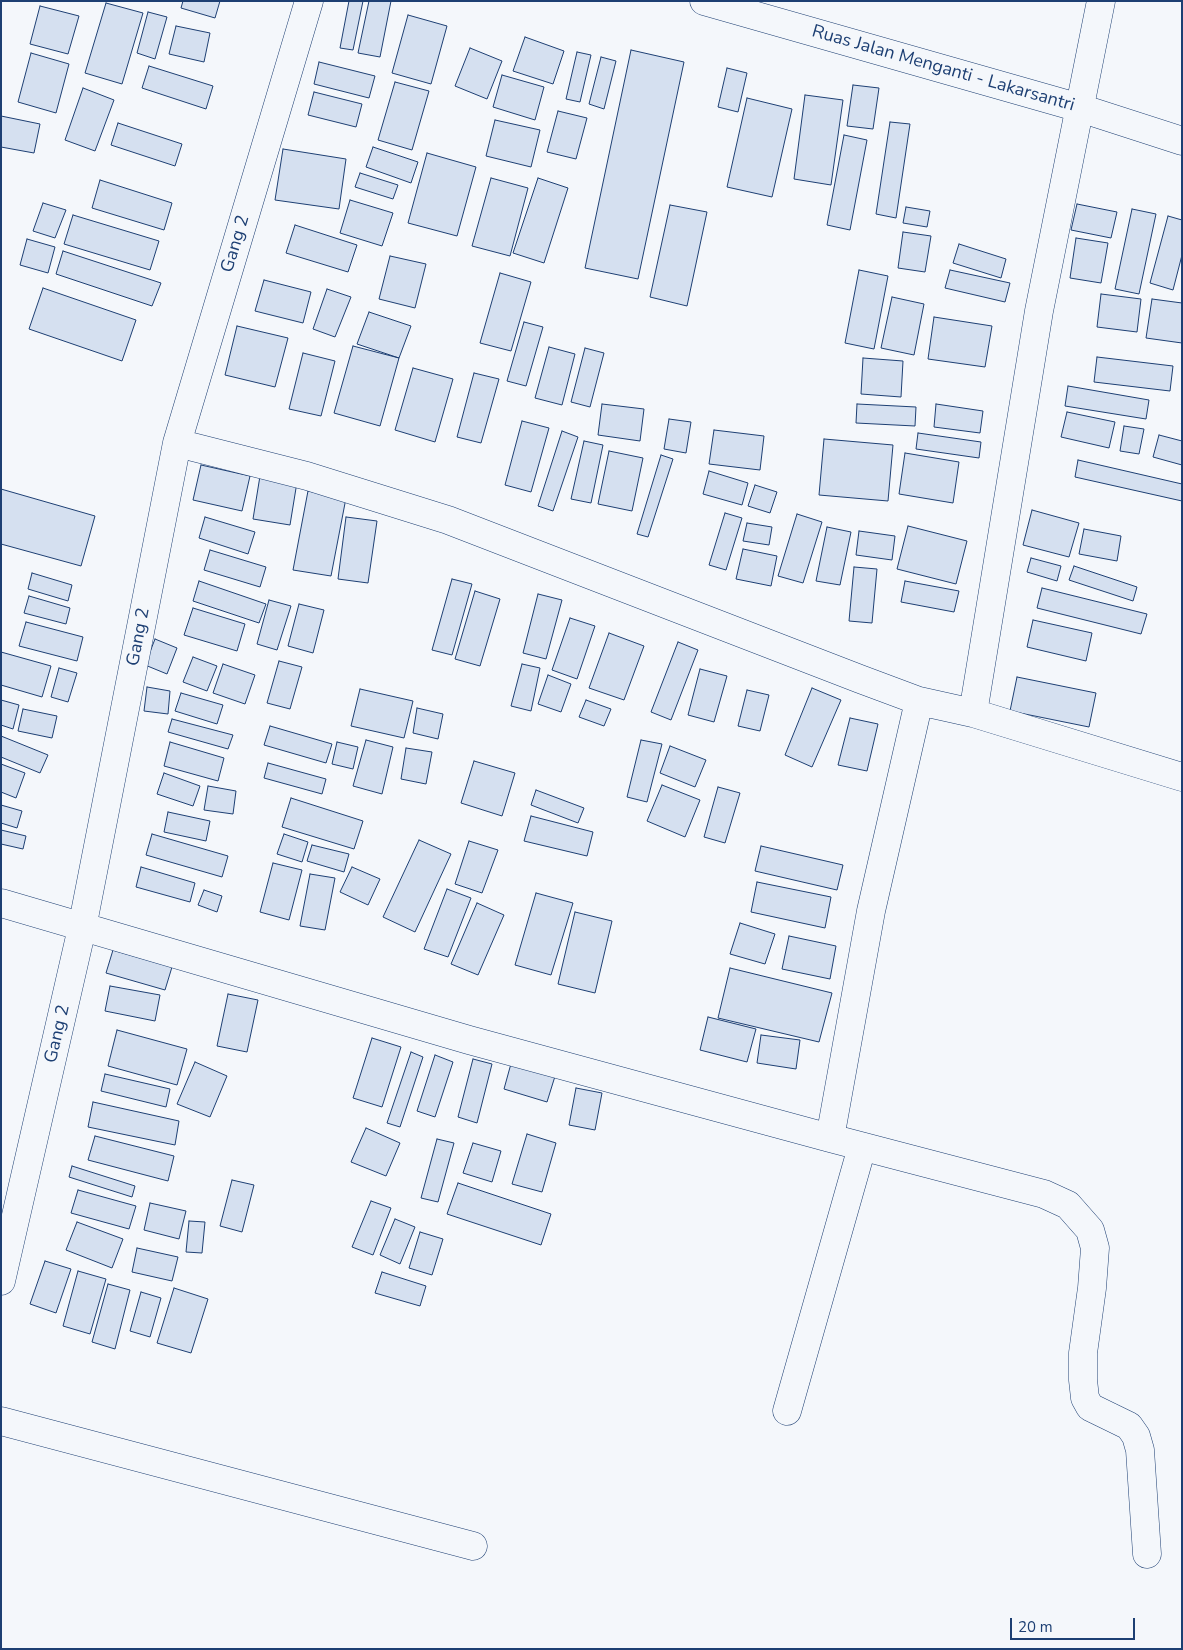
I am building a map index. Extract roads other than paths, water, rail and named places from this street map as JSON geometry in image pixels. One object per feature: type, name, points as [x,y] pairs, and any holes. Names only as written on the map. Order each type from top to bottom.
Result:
[{"type":"street","name":"Gang 2","points":[[1,1281],[82,928],[177,443],[309,1]]},
{"type":"street","name":"Ruas Jalan Menganti - Lakarsantri","points":[[704,1],[1080,108],[1182,141]]},
{"type":"street","points":[[973,713],[1039,311],[1101,1]]},
{"type":"street","points":[[177,443],[307,476],[448,520],[860,680],[919,701],[973,713],[1182,777]]},
{"type":"street","points":[[830,1138],[871,911],[919,701]]},
{"type":"street","points":[[1,903],[469,1040],[862,1147],[1044,1194],[1068,1205],[1090,1230],[1095,1248],[1092,1288],[1083,1353],[1085,1398],[1090,1407],[1129,1426],[1136,1436],[1140,1450],[1147,1554]]},
{"type":"street","points":[[787,1412],[862,1147]]},
{"type":"street","points":[[1,1422],[473,1546]]}]
